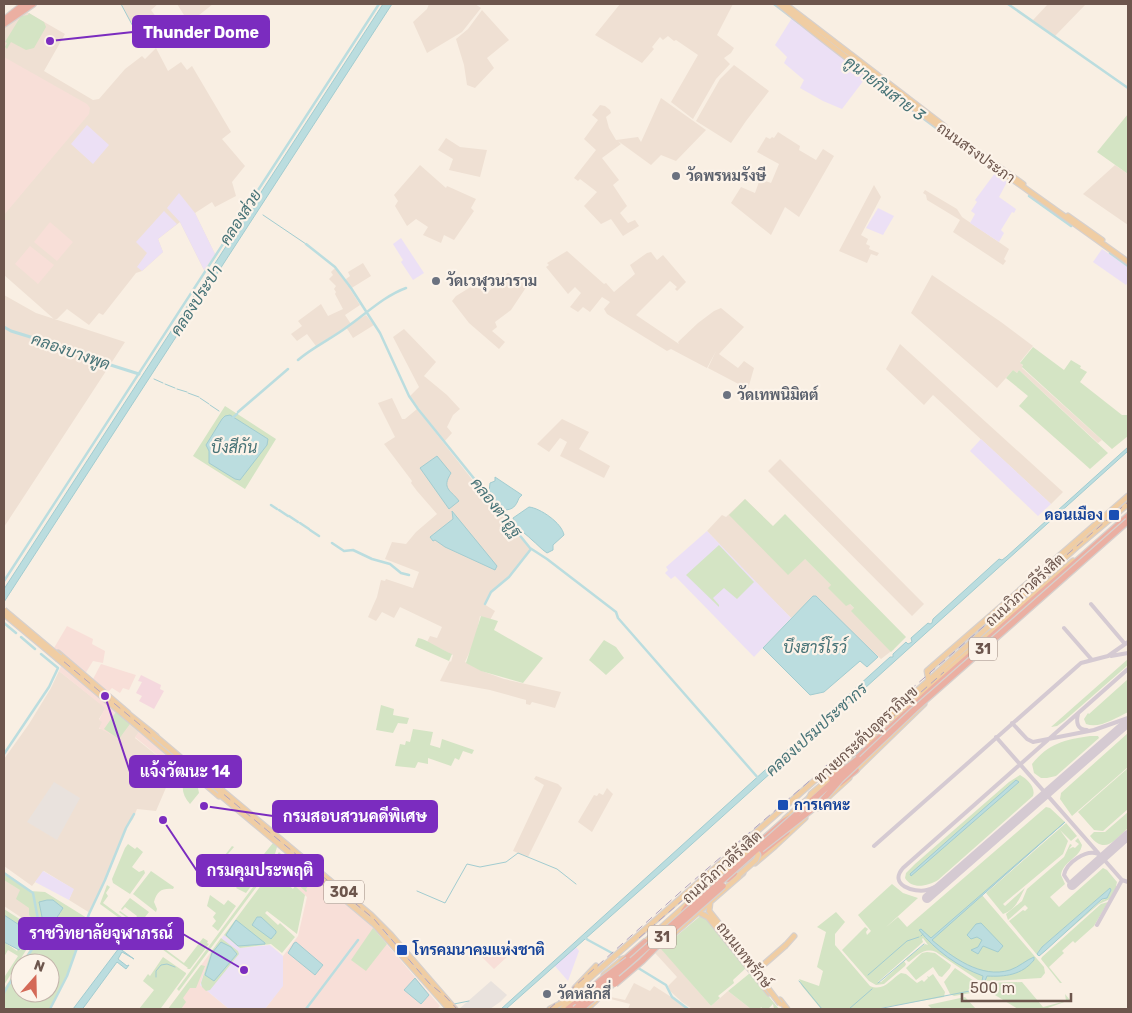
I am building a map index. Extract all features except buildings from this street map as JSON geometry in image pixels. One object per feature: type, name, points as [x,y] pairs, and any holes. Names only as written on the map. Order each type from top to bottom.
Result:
[{"type":"highway","points":[[4,20],[24,4]]},
{"type":"highway","points":[[4,24],[33,4]]},
{"type":"highway","name":"ถนนวิภาวดีรังสิต","points":[[584,1008],[628,962],[767,835],[816,796],[894,723],[930,684],[946,674],[1080,558],[1128,520]]},
{"type":"highway","name":"ถนนวิภาวดีรังสิต","points":[[569,1009],[742,866],[1128,520]]},
{"type":"highway","name":"ทางยกระดับอุตราภิมุข","points":[[569,1009],[652,943],[862,756],[913,708],[1128,520]]},
{"type":"highway","name":"ทางยกระดับอุตราภิมุข","points":[[584,1008],[685,915],[761,849],[821,802],[915,709],[1128,520]]},
{"type":"highway","name":"31","points":[[870,743],[894,723]]},
{"type":"highway","points":[[810,804],[812,797],[862,756]]},
{"type":"highway","points":[[584,1008],[642,961],[659,943],[856,770]]},
{"type":"highway","points":[[732,878],[742,866]]},
{"type":"highway","points":[[684,911],[693,899]]},
{"type":"highway","points":[[569,1009],[614,970],[628,962],[645,942]]},
{"type":"highway","points":[[569,1009],[614,970],[652,943]]},
{"type":"main road","name":"ถนนสรงประภา","points":[[779,4],[929,119],[1042,202],[1128,260]]},
{"type":"main road","name":"ถนนสรงประภา","points":[[785,4],[955,135],[1128,260]]},
{"type":"main road","points":[[550,1009],[562,1003],[578,989],[596,968],[616,954],[930,684],[1041,571],[1128,496]]},
{"type":"main road","points":[[930,684],[927,671],[1027,587],[1046,576],[1128,504]]},
{"type":"main road","points":[[1049,564],[1050,568],[1054,569]]},
{"type":"main road","points":[[1041,571],[1046,576]]},
{"type":"main road","name":"304","points":[[4,609],[36,634],[183,766],[246,813]]},
{"type":"main road","name":"304","points":[[4,609],[59,658]]},
{"type":"main road","name":"304","points":[[4,615],[83,678]]},
{"type":"main road","name":"304","points":[[4,615],[31,639],[187,761],[282,847],[336,888]]},
{"type":"main road","points":[[12,623],[16,623],[16,618]]},
{"type":"main road","points":[[31,639],[30,634],[36,634]]},
{"type":"main road","name":"ถนนวิภาวดีรังสิต","points":[[783,822],[852,760],[870,743],[875,733],[930,684]]},
{"type":"main road","name":"ถนนวิภาวดีรังสิต","points":[[569,1009],[578,989],[628,962],[696,914],[775,846],[904,725],[924,703]]},
{"type":"main road","name":"304","points":[[126,712],[153,737]]},
{"type":"main road","name":"304","points":[[129,719],[289,847],[336,888],[374,924],[451,1009]]},
{"type":"main road","points":[[175,759],[178,758],[178,754]]},
{"type":"main road","points":[[844,780],[842,788],[820,808],[813,808],[808,800],[809,796],[852,760]]},
{"type":"main road","points":[[183,766],[187,761]]},
{"type":"main road","points":[[188,770],[189,767],[193,766]]},
{"type":"main road","name":"ถนนวิภาวดีรังสิต","points":[[645,942],[767,835]]},
{"type":"main road","points":[[282,847],[289,847]]},
{"type":"main road","points":[[693,899],[749,851],[752,849],[756,851],[758,855],[756,860],[696,914]]},
{"type":"main road","name":"304","points":[[342,894],[371,914],[394,938],[429,984]]},
{"type":"main road","name":"ถนนเทพรักษ์","points":[[712,900],[708,908],[710,915],[783,1008]]},
{"type":"main road","name":"ถนนเทพรักษ์","points":[[696,914],[710,915]]},
{"type":"main road","points":[[783,1008],[761,979],[759,972],[762,966],[794,936]]},
{"type":"main road","points":[[393,945],[394,938]]},
{"type":"shaded area","points":[[122,4],[158,4],[151,10],[160,22],[139,33],[127,16]]},
{"type":"shaded area","points":[[177,4],[213,4],[189,23]]},
{"type":"shaded area","points":[[429,4],[475,4],[481,8],[462,32],[427,53],[413,22],[427,9]]},
{"type":"shaded area","points":[[620,4],[733,4],[717,35],[734,48],[724,58],[730,64],[716,79],[693,119],[671,102],[698,55],[668,36],[663,40],[660,37],[652,47],[654,49],[642,63],[595,35]]},
{"type":"shaded area","points":[[1048,4],[1086,4],[1055,36],[1033,20]]},
{"type":"shaded area","points":[[482,10],[509,40],[487,58],[494,68],[475,88],[467,85],[464,65],[456,39],[468,29]]},
{"type":"shaded area","points":[[27,12],[65,34],[44,71],[93,100],[99,99],[125,69],[142,56],[145,59],[156,48],[168,71],[181,62],[187,70],[192,66],[231,132],[222,139],[245,166],[232,182],[236,196],[215,207],[212,202],[195,213],[215,254],[204,270],[180,222],[158,239],[163,252],[142,271],[136,273],[103,315],[99,313],[89,325],[67,309],[57,319],[54,319],[4,275],[4,28]]},
{"type":"shaded area","points":[[792,18],[867,76],[842,109],[800,88],[804,80],[784,63],[787,57],[775,45]]},
{"type":"shaded area","points":[[4,57],[87,104],[90,108],[89,114],[4,215]]},
{"type":"shaded area","points":[[734,65],[769,91],[731,143],[696,121],[720,79]]},
{"type":"shaded area","points":[[661,98],[706,130],[676,161],[661,155],[651,165],[618,141],[621,144],[602,158],[619,180],[613,185],[627,206],[620,213],[628,223],[635,220],[639,226],[623,236],[611,219],[601,224],[584,206],[597,192],[580,179],[578,181],[574,178],[596,150],[584,139],[598,120],[592,115],[600,105],[610,110],[611,113],[606,117],[609,128],[616,140],[638,137],[641,142]]},
{"type":"shaded area","points":[[87,125],[109,145],[93,164],[71,144]]},
{"type":"shaded area","points":[[778,132],[800,146],[799,150],[816,160],[823,149],[834,156],[799,217],[785,207],[771,235],[731,203],[741,187],[755,193],[760,179],[771,183],[779,164],[757,152],[766,137],[774,138]]},
{"type":"shaded area","points":[[446,138],[460,147],[487,150],[480,177],[449,170],[453,159],[438,150]]},
{"type":"shaded area","points":[[420,165],[446,188],[447,186],[476,199],[471,208],[474,211],[454,240],[444,235],[441,243],[423,235],[428,227],[416,219],[407,226],[395,206],[398,201],[394,195]]},
{"type":"shaded area","points":[[1115,165],[1128,174],[1128,225],[1083,194]]},
{"type":"shaded area","points":[[995,173],[1007,182],[999,197],[1016,209],[1014,213],[1012,212],[1001,230],[1004,233],[999,242],[970,223],[975,214],[971,211],[977,202],[975,200]]},
{"type":"shaded area","points":[[874,185],[881,197],[861,235],[868,239],[866,244],[870,246],[869,249],[879,253],[877,256],[871,254],[867,263],[839,251]]},
{"type":"shaded area","points":[[925,190],[957,209],[962,217],[1009,249],[1003,265],[953,232],[960,220],[927,200],[926,195],[923,193]]},
{"type":"shaded area","points":[[179,193],[195,213],[215,254],[204,270],[180,222],[167,208]]},
{"type":"shaded area","points":[[878,208],[894,216],[883,235],[866,228]]},
{"type":"shaded area","points":[[164,211],[177,224],[158,239],[163,252],[142,271],[137,267],[147,253],[136,242]]},
{"type":"shaded area","points":[[50,222],[73,242],[57,261],[34,242]]},
{"type":"shaded area","points":[[401,238],[424,273],[413,280],[401,262],[403,260],[393,244]]},
{"type":"shaded area","points":[[30,246],[54,265],[38,284],[15,264]]},
{"type":"shaded area","points":[[1102,249],[1128,267],[1128,282],[1126,285],[1093,262]]},
{"type":"shaded area","points":[[567,251],[604,284],[606,283],[614,292],[635,274],[630,265],[647,253],[651,252],[657,260],[663,255],[686,282],[677,291],[675,289],[677,287],[670,281],[636,315],[679,344],[678,342],[698,323],[721,308],[744,327],[719,354],[738,368],[744,361],[754,368],[748,389],[708,368],[716,351],[707,368],[671,349],[667,351],[607,314],[604,309],[610,302],[602,297],[590,312],[583,307],[578,312],[570,307],[581,293],[575,287],[568,294],[546,267],[549,265],[547,263]]},
{"type":"shaded area","points":[[363,263],[371,276],[350,289],[360,305],[345,315],[351,324],[366,315],[374,325],[353,338],[346,327],[316,346],[307,334],[297,341],[291,334],[302,326],[298,321],[321,304],[328,316],[343,309],[335,294],[334,289],[336,286],[329,279],[333,275],[331,272],[335,268],[348,286],[346,279],[350,276],[348,272]]},
{"type":"shaded area","points":[[508,273],[527,286],[511,310],[495,322],[497,327],[492,331],[505,342],[499,349],[469,323],[452,301],[456,296],[474,285],[487,293]]},
{"type":"shaded area","points":[[932,275],[1033,346],[1020,362],[1023,366],[1022,368],[1102,440],[1098,443],[1019,370],[1017,373],[1013,370],[997,388],[911,313]]},
{"type":"shaded area","points":[[4,295],[36,313],[125,342],[4,527]]},
{"type":"shaded area","points":[[404,329],[436,362],[424,376],[447,395],[460,409],[453,415],[447,427],[452,433],[444,442],[410,396],[419,387],[393,337]]},
{"type":"shaded area","points":[[900,344],[1063,492],[1051,504],[933,395],[924,405],[886,369]]},
{"type":"shaded area","points":[[392,398],[402,419],[405,419],[417,409],[478,487],[531,549],[507,579],[491,591],[484,604],[495,611],[490,620],[480,616],[475,640],[465,662],[504,679],[561,692],[555,708],[532,702],[530,705],[526,704],[526,700],[490,690],[440,681],[453,655],[427,642],[430,636],[437,638],[442,627],[400,607],[394,618],[382,612],[376,621],[368,617],[377,597],[381,580],[385,581],[386,579],[413,588],[419,572],[385,559],[392,542],[406,544],[416,532],[437,514],[417,491],[411,483],[412,481],[384,444],[395,437],[378,403]]},
{"type":"shaded area","points":[[562,419],[589,432],[579,449],[610,466],[604,478],[560,456],[567,442],[560,438],[549,452],[537,444]]},
{"type":"shaded area","points":[[981,439],[1051,504],[1038,516],[970,451]]},
{"type":"shaded area","points":[[780,459],[924,604],[912,616],[768,471]]},
{"type":"shaded area","points":[[745,499],[894,649],[881,659],[813,597],[791,618],[768,595],[707,531],[722,515],[726,517]]},
{"type":"shaded area","points":[[707,531],[791,618],[754,657],[675,576],[671,579],[665,573],[668,570],[666,567]]},
{"type":"shaded area","points":[[67,626],[93,639],[92,644],[105,651],[103,663],[93,661],[85,674],[54,648]]},
{"type":"shaded area","points":[[101,664],[136,675],[129,690],[123,688],[120,693],[112,688],[108,692],[93,679]]},
{"type":"shaded area","points":[[61,666],[131,723],[119,739],[99,728],[102,722],[99,720],[105,708],[59,671]]},
{"type":"shaded area","points":[[59,671],[106,708],[99,719],[103,722],[99,729],[131,723],[139,732],[135,738],[174,769],[156,811],[137,809],[133,819],[126,828],[108,875],[90,913],[69,900],[73,889],[44,871],[32,886],[4,866],[4,759],[29,724]]},
{"type":"shaded area","points":[[141,675],[161,685],[160,689],[164,691],[154,709],[139,701],[142,696],[136,693],[142,682],[138,681]]},
{"type":"shaded area","points":[[139,732],[176,762],[174,769],[135,737]]},
{"type":"shaded area","points":[[536,776],[558,784],[562,788],[528,857],[513,851],[544,785],[534,779]]},
{"type":"shaded area","points":[[54,782],[80,798],[57,840],[27,822]]},
{"type":"shaded area","points":[[607,788],[613,794],[592,832],[578,822],[594,795],[597,796],[599,793],[603,795]]},
{"type":"shaded area","points":[[294,861],[371,926],[440,1006],[437,1009],[265,1009],[283,985],[283,956],[298,936],[307,897],[284,876]]},
{"type":"shaded area","points":[[43,871],[74,889],[69,900],[35,882]]},
{"type":"shaded area","points":[[4,872],[31,891],[40,930],[4,906]]},
{"type":"shaded area","points":[[224,935],[240,948],[270,945],[283,956],[283,986],[265,1009],[229,1009],[200,985],[211,952]]},
{"type":"shaded area","points":[[492,946],[509,955],[494,969],[481,956]]},
{"type":"shaded area","points":[[576,947],[579,951],[568,981],[554,965]]},
{"type":"shaded area","points":[[661,948],[711,1006],[728,991],[751,1009],[692,1009],[670,991],[668,986],[677,977],[655,953]]},
{"type":"shaded area","points":[[211,952],[200,985],[229,1009],[168,1009]]},
{"type":"shaded area","points":[[491,981],[507,995],[500,1002],[490,1009],[459,1009]]},
{"type":"shaded area","points":[[634,983],[650,991],[654,986],[687,1009],[628,1009],[630,1004],[603,997],[625,1000]]},
{"type":"green space","points":[[29,13],[44,22],[46,27],[34,48],[26,50],[11,42],[7,49],[5,47],[7,43],[5,42],[21,16],[28,15]]},
{"type":"green space","points":[[1128,114],[1128,174],[1097,152]]},
{"type":"green space","points":[[1033,347],[1064,370],[1071,360],[1081,366],[1080,368],[1087,372],[1080,382],[1122,415],[1128,415],[1128,436],[1112,449],[1022,367],[1023,365],[1020,363]]},
{"type":"green space","points":[[1013,370],[1017,373],[1019,370],[1108,453],[1090,469],[1019,406],[1028,396],[1006,378]]},
{"type":"green space","name":"บึงสีกัน","points":[[225,406],[276,439],[245,489],[193,456]]},
{"type":"green space","points":[[745,499],[773,526],[785,514],[906,637],[891,652],[851,611],[854,608],[850,604],[846,606],[828,588],[831,585],[805,559],[788,575],[729,515]]},
{"type":"green space","points":[[719,545],[754,582],[737,599],[724,588],[713,598],[719,607],[686,575]]},
{"type":"green space","points":[[481,616],[498,621],[494,630],[543,658],[523,683],[481,671],[466,663]]},
{"type":"green space","points":[[418,638],[452,654],[449,661],[415,646]]},
{"type":"green space","points":[[604,640],[616,647],[624,658],[606,675],[589,660]]},
{"type":"green space","points":[[1128,659],[1128,665],[1064,721],[1057,726],[1051,727]]},
{"type":"green space","points":[[1128,679],[1128,712],[1102,724],[1086,724],[1084,719],[1088,713]]},
{"type":"green space","points":[[381,705],[394,709],[393,715],[409,718],[407,724],[398,723],[393,733],[376,730]]},
{"type":"green space","points":[[116,712],[130,724],[119,739],[104,729]]},
{"type":"green space","points":[[413,729],[433,732],[430,745],[440,748],[442,739],[474,750],[472,754],[463,751],[459,760],[455,758],[451,766],[428,758],[428,764],[418,762],[415,768],[395,766],[400,744],[405,745],[406,741],[410,742]]},
{"type":"green space","points":[[1128,733],[1128,767],[1072,816],[1060,799],[1061,793]]},
{"type":"green space","points":[[1098,736],[1099,738],[1056,776],[1041,778],[1034,773],[1032,764],[1051,747],[1072,739]]},
{"type":"green space","points":[[1128,768],[1128,809],[1103,831],[1094,830],[1078,812]]},
{"type":"green space","points":[[187,775],[196,781],[195,785],[199,793],[190,804],[183,790],[183,782]]},
{"type":"green space","points":[[1020,775],[1032,786],[1033,796],[938,880],[920,886],[908,882],[905,878],[906,873],[915,864],[1009,782]]},
{"type":"green space","points":[[1046,807],[1050,808],[1065,822],[932,938],[982,895],[1044,967],[1045,973],[1041,978],[978,980],[936,952],[928,950],[918,954],[909,962],[907,961],[906,959],[925,944],[928,945],[923,938],[923,942],[878,982],[881,982],[904,961],[905,966],[884,984],[876,985],[869,981],[842,950],[865,927],[868,929],[867,935],[871,931],[858,915],[892,884],[903,893],[918,898],[885,928],[898,917],[907,927]]},
{"type":"green space","points":[[1128,812],[1128,828],[1110,844],[1105,845],[1095,842],[1090,836],[1094,832],[1105,832]]},
{"type":"green space","points":[[1066,823],[1077,836],[1071,841],[1060,830],[1068,841],[1063,854],[1003,904],[1005,906],[1025,888],[1014,906],[1003,914],[986,893]]},
{"type":"green space","points":[[1078,838],[1082,845],[1081,849],[1062,870],[1061,875],[1065,884],[1050,897],[1059,907],[1103,868],[1117,882],[1117,887],[1110,899],[1099,904],[1043,952],[1103,899],[1105,900],[1111,890],[1110,888],[1042,947],[1037,954],[1041,955],[1038,956],[1009,921],[1028,908],[1025,905],[1008,920],[1006,914],[1022,901],[1027,889],[1064,857],[1070,844],[1072,845],[1069,849],[1075,848],[1079,844],[1075,841]]},
{"type":"green space","points":[[273,843],[277,847],[275,854],[246,893],[236,888],[248,873],[225,855],[232,846],[234,847],[228,854],[239,864],[245,857],[255,865]]},
{"type":"green space","points":[[128,844],[135,849],[137,847],[143,852],[132,867],[139,872],[144,870],[145,873],[130,894],[113,883],[112,879]]},
{"type":"green space","points":[[279,852],[281,854],[179,991],[177,989]]},
{"type":"green space","points":[[285,853],[294,861],[283,875],[289,881],[286,883],[293,889],[295,886],[305,895],[297,934],[267,911],[265,913],[278,925],[280,923],[295,937],[282,953],[271,944],[240,948],[224,935]]},
{"type":"green space","points":[[292,866],[311,882],[306,892],[292,879],[290,880],[285,876]]},
{"type":"green space","points":[[151,871],[174,887],[173,889],[166,889],[158,893],[154,902],[157,909],[156,912],[133,894]]},
{"type":"green space","points":[[4,872],[30,891],[45,892],[87,918],[68,972],[60,988],[60,953],[28,953],[39,936],[40,931],[30,924],[33,919],[29,915],[29,908],[16,899],[20,890],[4,880]],"holes":[[[47,900],[63,908],[47,933],[39,903]]]},
{"type":"green space","points":[[107,885],[110,887],[106,893],[108,896],[103,903],[184,963],[203,938],[208,941],[207,943],[209,944],[190,969],[187,969],[100,904]]},
{"type":"green space","points":[[210,895],[224,905],[228,900],[236,906],[218,931],[212,926],[216,921],[213,917],[216,913],[207,906]]},
{"type":"green space","points":[[130,898],[149,912],[138,926],[119,912],[134,921],[137,916],[125,907],[121,909]]},
{"type":"green space","points":[[1108,902],[1094,926],[1075,943],[1073,941],[1062,951],[1064,953],[1049,967],[1062,983],[1060,983],[1041,959],[1042,957],[1101,904]]},
{"type":"green space","points":[[4,909],[29,925],[37,933],[24,953],[13,953],[8,950],[4,957],[4,942],[17,951],[23,940],[30,933],[4,915]]},
{"type":"green space","points":[[836,912],[845,922],[835,934],[835,945],[870,986],[883,986],[901,973],[906,974],[917,983],[922,980],[924,982],[928,978],[927,976],[929,977],[933,974],[945,992],[944,997],[874,1009],[821,1009],[802,986],[799,979],[819,986],[823,971],[817,967],[826,932],[817,927]]},
{"type":"green space","points":[[699,917],[705,917],[746,968],[733,980],[734,983],[718,996],[720,998],[711,1006],[661,949]]},
{"type":"green space","points":[[373,928],[387,944],[366,971],[351,960]]},
{"type":"green space","points":[[221,938],[238,951],[239,954],[210,990],[206,991],[201,983],[211,952]]},
{"type":"green space","points":[[922,953],[935,953],[951,965],[950,968],[942,977],[939,976],[933,967],[916,980],[906,968]]},
{"type":"green space","points":[[163,957],[186,974],[161,1008],[139,1009],[154,990],[143,981],[148,974],[150,976]]},
{"type":"green space","points":[[201,965],[205,966],[196,988],[190,988],[183,998],[186,1002],[181,1009],[168,1009]]},
{"type":"green space","points":[[10,968],[10,976],[4,985],[5,976]]},
{"type":"green space","points":[[955,968],[977,983],[1022,982],[1043,1007],[1066,1001],[1065,994],[1070,1000],[1045,1009],[1018,1009],[990,992],[982,991],[954,996],[950,994],[944,982]]},
{"type":"green space","points":[[750,973],[779,1009],[774,1009],[773,1004],[768,1009],[761,1007],[760,1009],[751,1009],[728,991]]},
{"type":"green space","points":[[10,980],[10,1003],[53,1003],[50,1009],[4,1009],[4,989]]},
{"type":"green space","points":[[965,997],[976,1009],[932,1009],[928,1005]]},
{"type":"water","name":"คลองประปา","points":[[383,4],[392,4],[4,602],[4,589]]},
{"type":"water","name":"บึงสีกัน","points":[[230,415],[268,439],[267,445],[240,480],[235,479],[209,463],[209,451],[206,445],[222,419]]},
{"type":"water","name":"คลองเปรมประชากร","points":[[1128,447],[1128,451],[672,862],[506,1009],[501,1009],[890,657],[893,657],[893,654],[906,642],[908,644],[912,642],[911,638],[928,623],[932,623],[933,619],[999,559],[1002,560],[1006,557]]},
{"type":"water","points":[[437,456],[451,473],[447,486],[459,501],[449,509],[420,468]]},
{"type":"water","points":[[495,477],[522,495],[512,508],[504,510],[489,492],[490,483],[495,481]]},
{"type":"water","points":[[529,507],[539,510],[555,521],[564,535],[553,545],[553,550],[547,553],[519,528],[513,518]]},
{"type":"water","points":[[452,511],[497,566],[495,570],[445,547],[435,540],[433,541],[430,537],[453,519]]},
{"type":"water","name":"บึงฮาร์โรว์","points":[[813,596],[816,596],[878,657],[867,667],[860,661],[824,692],[810,695],[763,648]]},
{"type":"water","points":[[1016,780],[1019,782],[911,876],[910,874]]},
{"type":"water","points":[[1065,822],[932,940],[968,965],[988,972],[1010,970],[1034,957],[1034,960],[1024,969],[1013,974],[987,976],[985,981],[982,981],[983,976],[965,968],[948,957],[919,930],[921,929],[931,938]]},
{"type":"water","points":[[1110,888],[1111,890],[1107,898],[1102,899],[1039,956],[1037,954],[1042,947]]},
{"type":"water","points":[[53,900],[63,908],[47,933],[45,932],[39,902]]},
{"type":"water","points":[[4,915],[30,932],[25,941],[22,941],[24,943],[19,950],[4,942]]},
{"type":"water","points":[[257,917],[261,917],[276,931],[271,939],[252,925]]},
{"type":"water","points":[[236,920],[265,944],[238,946],[226,935]]},
{"type":"water","points":[[981,923],[1003,946],[998,952],[983,946],[978,954],[971,950],[978,947],[982,940],[977,937],[971,939],[967,935],[976,924]]},
{"type":"water","points":[[221,942],[231,947],[237,954],[214,981],[205,975],[212,953]]},
{"type":"water","points":[[296,942],[323,965],[315,975],[288,953]]},
{"type":"water","points":[[119,948],[134,959],[122,952],[118,959],[127,966],[129,965],[126,969],[117,962],[84,1007],[82,1009],[73,1009]]},
{"type":"water","points":[[415,978],[429,995],[421,1004],[404,990]]},
{"type":"waterway","points":[[121,4],[136,32]]},
{"type":"waterway","name":"คลองส่วย","points":[[4,581],[379,4]]},
{"type":"waterway","name":"คูนายกิมสาย 3","points":[[774,4],[799,23]]},
{"type":"waterway","points":[[1008,4],[1128,88]]},
{"type":"waterway","name":"คูนายกิมสาย 3","points":[[912,110],[996,173]]},
{"type":"waterway","name":"คูนายกิมสาย 3","points":[[1029,196],[1071,226]]},
{"type":"waterway","name":"คลองตาอูฐ","points":[[263,215],[306,244]]},
{"type":"waterway","name":"คลองตาอูฐ","points":[[306,244],[335,267],[351,288],[380,333],[409,396],[530,548],[616,612],[618,618],[759,779]]},
{"type":"waterway","name":"คูนายกิมสาย 3","points":[[1110,253],[1128,266]]},
{"type":"waterway","points":[[298,360],[383,300],[406,288]]},
{"type":"waterway","name":"คลองบางพูด","points":[[4,327],[139,374]]},
{"type":"waterway","points":[[238,412],[288,369]]},
{"type":"waterway","name":"คลองบางพูด","points":[[154,379],[163,383]]},
{"type":"waterway","name":"คลองบางพูด","points":[[165,384],[175,388]]},
{"type":"waterway","name":"คลองบางพูด","points":[[177,389],[187,392]]},
{"type":"waterway","name":"คลองบางพูด","points":[[188,393],[199,397]]},
{"type":"waterway","name":"คลองบางพูด","points":[[200,398],[209,404]]},
{"type":"waterway","name":"คลองบางพูด","points":[[210,405],[219,411]]},
{"type":"waterway","points":[[231,419],[237,414]]},
{"type":"waterway","points":[[271,505],[277,509]]},
{"type":"waterway","points":[[279,510],[288,516]]},
{"type":"waterway","points":[[289,516],[298,522]]},
{"type":"waterway","points":[[300,523],[309,529]]},
{"type":"waterway","points":[[310,530],[319,536]]},
{"type":"waterway","points":[[332,543],[344,551],[353,550],[372,559],[390,564],[401,573],[409,575]]},
{"type":"waterway","points":[[485,604],[491,592],[509,577],[531,549]]},
{"type":"waterway","points":[[4,623],[16,633]]},
{"type":"waterway","points":[[21,637],[35,649]]},
{"type":"waterway","points":[[4,754],[49,687],[58,668],[41,654]]},
{"type":"waterway","points":[[876,735],[907,708]]},
{"type":"waterway","points":[[850,759],[868,743]]},
{"type":"waterway","points":[[759,839],[808,796]]},
{"type":"waterway","points":[[50,1009],[67,976],[89,914],[126,828],[134,814]]},
{"type":"waterway","points":[[728,865],[755,842]]},
{"type":"waterway","points":[[417,891],[445,903],[467,864],[480,867],[506,862],[518,853],[557,869],[576,884]]},
{"type":"waterway","points":[[4,873],[33,893],[41,935]]},
{"type":"waterway","points":[[644,940],[671,916]]},
{"type":"waterway","points":[[30,953],[40,937]]},
{"type":"waterway","points":[[584,937],[623,959]]},
{"type":"waterway","points":[[868,975],[907,941],[919,937]]},
{"type":"waterway","points":[[306,1009],[358,940]]},
{"type":"waterway","points":[[878,983],[924,944]]},
{"type":"waterway","points":[[630,963],[666,985],[672,997],[688,1009]]},
{"type":"waterway","points":[[156,977],[156,971],[161,965],[167,964],[175,967]]},
{"type":"waterway","points":[[799,981],[822,1009]]},
{"type":"waterway","points":[[4,993],[9,984]]},
{"type":"waterway","points":[[849,1009],[872,989]]},
{"type":"waterway","points":[[878,1009],[980,989]]},
{"type":"waterway","points":[[454,1004],[469,1001]]},
{"type":"taxiway","points":[[1091,604],[1125,644]]},
{"type":"taxiway","points":[[1064,628],[1092,660]]},
{"type":"taxiway","points":[[874,846],[1081,663],[1108,656],[1128,642]]},
{"type":"taxiway","points":[[1111,656],[1128,653]]},
{"type":"taxiway","points":[[949,879],[933,888],[922,891],[904,886],[899,879],[899,874],[903,868],[1128,669]]},
{"type":"taxiway","points":[[1078,714],[1079,727],[1087,730]]},
{"type":"taxiway","points":[[1012,723],[1027,739],[1033,742],[1094,730],[1128,718]]},
{"type":"taxiway","points":[[996,737],[1122,880],[1128,882]]},
{"type":"taxiway","points":[[1068,881],[1064,875],[1072,862],[1088,853],[1098,854]]},
{"type":"taxiway","points":[[1097,925],[1122,880]]},
{"type":"runway","points":[[927,898],[1128,722]]},
{"type":"runway","points":[[1072,885],[1128,835]]},
{"type":"railway","points":[[549,1009],[686,887],[806,784],[902,697],[1128,502]]},
{"type":"railway","points":[[4,612],[374,919],[429,983],[457,1009]]},
{"type":"railway","points":[[833,769],[944,672]]},
{"type":"railway","points":[[639,938],[728,861]]},
{"type":"place","name":"Thunder Dome","points":[[50,41]]},
{"type":"place","name":"วัดพรหมรังษี","points":[[676,176]]},
{"type":"place","name":"วัดเวฬุวนาราม","points":[[436,281]]},
{"type":"place","name":"วัดเทพนิมิตต์","points":[[727,395]]},
{"type":"place","name":"ดอนเมือง","points":[[1114,515]]},
{"type":"place","name":"แจ้งวัฒนะ 14","points":[[105,696]]},
{"type":"place","name":"การเคหะ","points":[[783,805]]},
{"type":"place","name":"กรมสอบสวนคดีพิเศษ","points":[[204,806]]},
{"type":"place","name":"กรมคุมประพฤติ","points":[[163,820]]},
{"type":"place","name":"โทรคมนาคมแห่งชาติ","points":[[402,950]]},
{"type":"place","name":"ราชวิทยาลัยจุฬาภรณ์","points":[[244,970]]},
{"type":"place","name":"วัดหลักสี่","points":[[547,994]]}]
